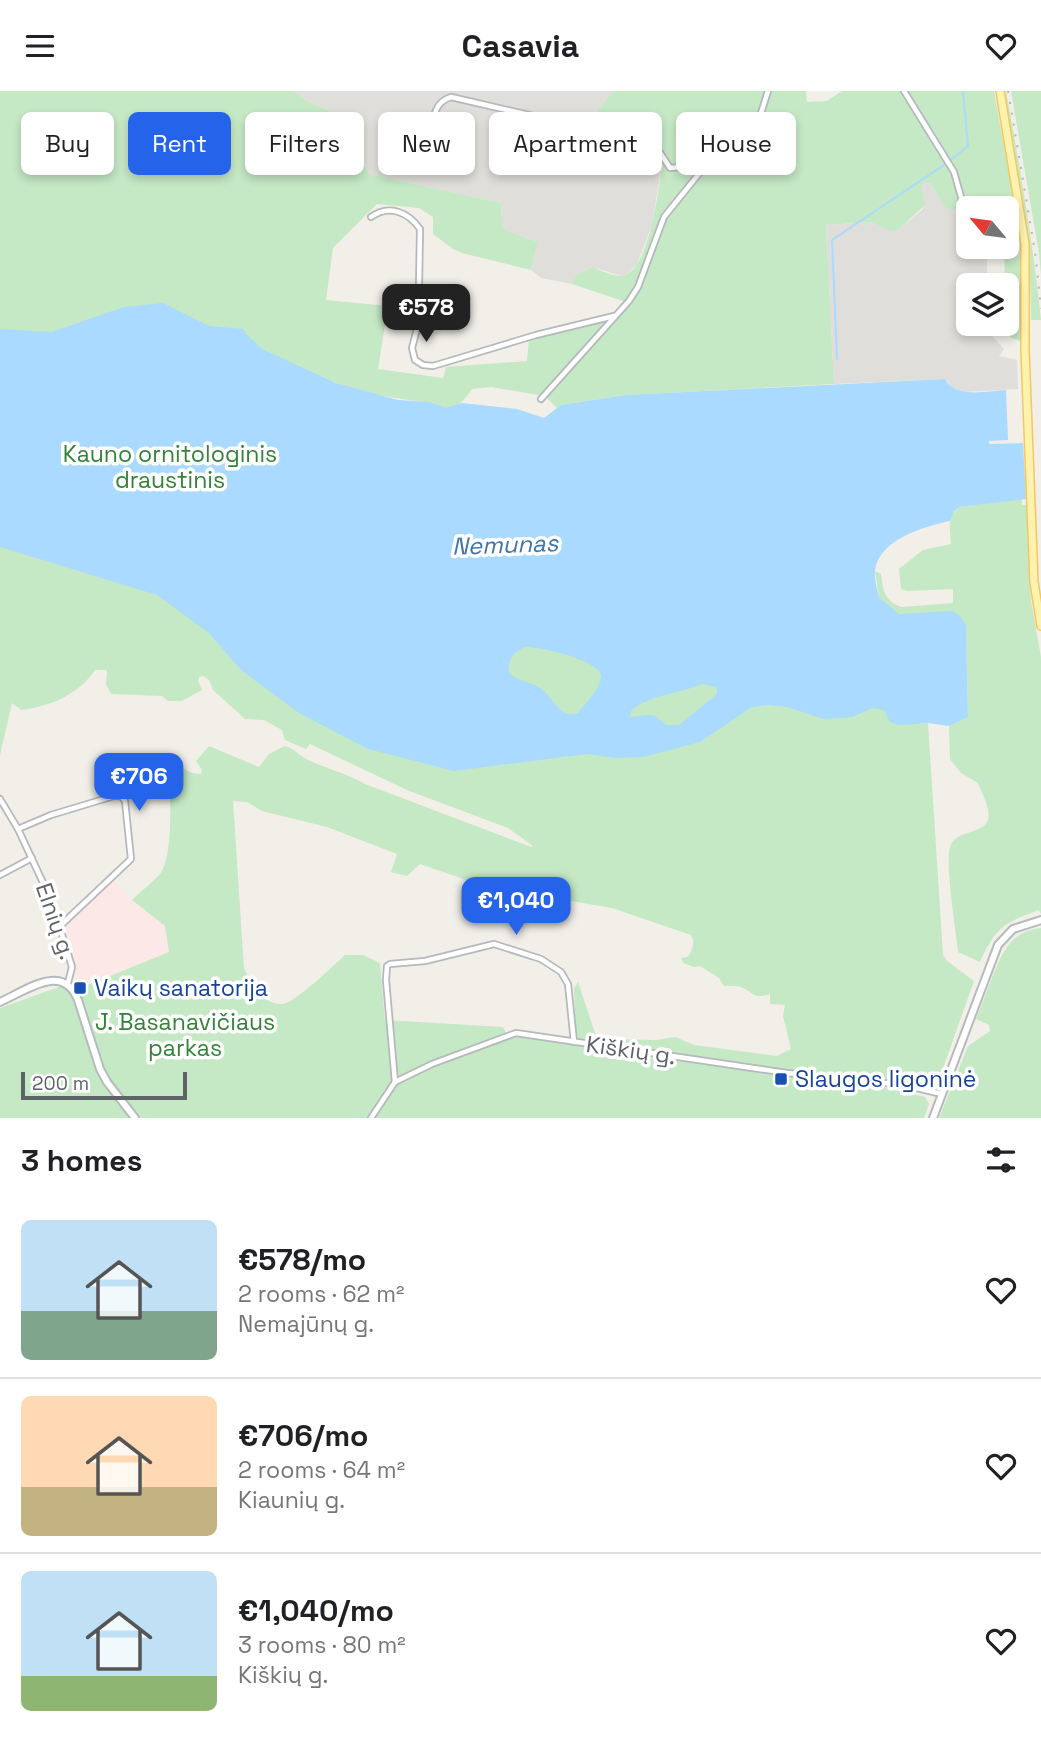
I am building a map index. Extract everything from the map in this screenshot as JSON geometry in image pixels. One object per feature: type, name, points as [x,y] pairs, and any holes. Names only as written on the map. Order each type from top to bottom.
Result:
[{"type":"main road","points":[[1000,91],[1024,237],[1034,582],[1041,626]]},
{"type":"main road","points":[[933,1118],[998,945],[1013,929],[1041,920]]},
{"type":"main road","points":[[0,1002],[51,980],[68,983]]},
{"type":"main road","name":"Elnių g.","points":[[68,983],[78,1000],[100,1069],[135,1118]]},
{"type":"street","points":[[761,112],[768,91]]},
{"type":"street","points":[[904,91],[954,171],[961,196]]},
{"type":"street","points":[[436,112],[439,104],[450,97],[642,141],[657,148],[670,168],[676,168]]},
{"type":"street","points":[[541,399],[629,302],[638,287],[668,210],[697,175]]},
{"type":"street","points":[[371,217],[378,212],[399,212],[407,215],[420,229],[421,313],[412,348],[415,360],[423,365],[433,366],[536,335],[614,316]]},
{"type":"street","points":[[18,829],[51,815],[114,796],[121,796],[125,801],[131,859],[60,926]]},
{"type":"street","name":"Elnių g.","points":[[0,799],[32,858],[60,926],[72,967],[68,983]]},
{"type":"street","points":[[0,876],[32,858]]},
{"type":"street","name":"Kiškių g.","points":[[395,1082],[387,967],[495,944],[541,959],[561,972],[568,983],[574,1042],[780,1072],[912,1086],[942,1094]]},
{"type":"street","points":[[371,1118],[395,1082],[432,1064],[508,1035],[524,1034],[574,1042]]},
{"type":"shaded area","points":[[294,91],[614,91],[597,112],[489,112],[489,175],[660,175],[652,225],[637,264],[621,276],[593,267],[576,275],[572,284],[541,278],[531,270],[538,242],[505,230],[501,203],[369,174],[364,163],[364,112],[333,112],[307,101]]},
{"type":"shaded area","points":[[930,183],[946,208],[956,210],[956,259],[987,259],[987,273],[956,273],[956,336],[993,336],[1004,349],[999,356],[1017,360],[1018,389],[963,392],[952,387],[945,379],[834,384],[826,225],[871,222],[889,231],[897,231],[923,209],[920,184]]},
{"type":"shaded area","points":[[113,881],[132,900],[166,926],[169,952],[83,987],[64,928]]},
{"type":"green space","name":"J. Basanavičiaus parkas","points":[[0,91],[294,91],[307,101],[333,112],[245,112],[245,175],[364,175],[364,163],[369,174],[501,203],[505,230],[538,242],[531,270],[453,249],[433,234],[433,217],[419,208],[377,204],[333,248],[326,300],[388,306],[378,369],[443,378],[446,367],[527,361],[529,339],[617,318],[632,304],[572,284],[576,275],[593,267],[617,276],[625,275],[634,268],[642,255],[653,219],[662,175],[662,112],[597,112],[614,91],[806,91],[807,102],[827,101],[842,91],[901,91],[950,170],[955,181],[956,210],[946,208],[930,183],[921,184],[925,205],[897,231],[889,231],[871,222],[826,225],[834,384],[626,395],[561,405],[557,408],[545,396],[491,387],[472,389],[458,404],[447,408],[370,393],[318,375],[921,724],[928,723],[943,955],[974,981],[937,1085],[816,1072],[809,1074],[576,1040],[574,989],[578,982],[596,1036],[601,1039],[657,1040],[675,1037],[694,1045],[777,1056],[791,1049],[783,1016],[785,1005],[770,1004],[770,994],[757,996],[741,987],[724,986],[719,978],[700,966],[683,963],[681,958],[687,957],[692,949],[691,935],[612,908],[484,886],[420,864],[407,876],[391,872],[397,854],[327,827],[262,811],[247,802],[233,801],[244,968],[254,987],[276,1004],[289,1002],[297,997],[345,955],[363,955],[380,963],[385,1020],[503,1027],[508,1037],[531,1037],[883,1087],[925,1097],[929,1104],[924,1118],[0,1118],[0,1008],[59,987],[83,987],[169,952],[165,926],[132,900],[160,874],[165,864],[170,835],[167,756],[186,770],[201,774],[202,770],[196,761],[209,746],[259,767],[269,754],[285,746],[310,761],[365,784],[533,846],[508,828],[407,790],[310,744],[306,749],[285,740],[282,730],[264,720],[245,719],[213,690],[209,680],[203,676],[199,677],[198,681],[202,690],[182,701],[168,701],[162,696],[111,694],[106,684],[107,670],[95,670],[72,693],[43,706],[21,710],[12,703],[0,755]]},
{"type":"green space","points":[[907,91],[994,91],[1013,196],[962,196],[958,174]]},
{"type":"green space","points":[[1004,91],[1026,205],[1041,320],[1031,320],[1026,233]]},
{"type":"green space","points":[[1011,91],[1041,91],[1041,275],[1039,253]]},
{"type":"green space","points":[[1019,243],[1021,341],[1010,336],[1019,336],[1019,273],[1005,273],[1004,259],[1019,259]]},
{"type":"green space","points":[[1022,499],[1022,505],[1027,505],[1031,601],[1041,657],[1041,914],[1039,910],[1002,928],[991,941],[980,962],[958,952],[949,868],[950,847],[954,841],[986,824],[988,818],[988,809],[978,783],[961,773],[950,759],[949,726],[968,717],[966,626],[913,614],[899,614],[879,597],[875,571],[881,574],[886,595],[896,605],[902,607],[953,603],[953,589],[901,589],[899,569],[923,550],[951,544],[951,519],[959,507]]},
{"type":"green space","points":[[1041,928],[1041,1118],[939,1118],[968,1046],[990,1031],[989,1025],[976,1019],[1001,958],[1017,937]]},
{"type":"water","name":"Kauno ornitologinis draustinis","points":[[163,303],[209,326],[243,329],[262,349],[336,383],[398,400],[429,402],[446,408],[462,403],[517,409],[544,418],[561,405],[626,395],[945,379],[950,385],[964,392],[1006,390],[1008,440],[989,441],[989,444],[1023,443],[1026,499],[959,507],[950,521],[929,526],[894,542],[878,559],[875,570],[879,597],[899,614],[951,611],[963,621],[966,626],[968,717],[949,726],[928,723],[899,725],[890,722],[884,710],[873,708],[852,717],[824,719],[787,707],[769,705],[752,707],[700,742],[644,757],[616,758],[587,754],[454,771],[368,749],[299,713],[241,670],[209,633],[157,595],[0,547],[0,329],[52,332],[124,307]],"holes":[[[524,647],[567,655],[597,669],[601,675],[599,685],[578,713],[561,711],[540,688],[510,674],[511,658]],[[702,684],[717,687],[717,694],[679,725],[666,725],[655,716],[649,715],[630,717],[631,711],[647,701]]]},
{"type":"waterway","points":[[952,159],[968,146],[963,91]]},
{"type":"waterway","points":[[837,359],[832,240],[944,165]]},
{"type":"railway","points":[[1008,91],[1035,252],[1041,309]]},
{"type":"place","name":"Vaikų sanatorija","points":[[80,988]]},
{"type":"place","name":"Slaugos ligoninė","points":[[781,1079]]},
{"type":"water label","name":"Nemunas","points":[[505,545]]}]
